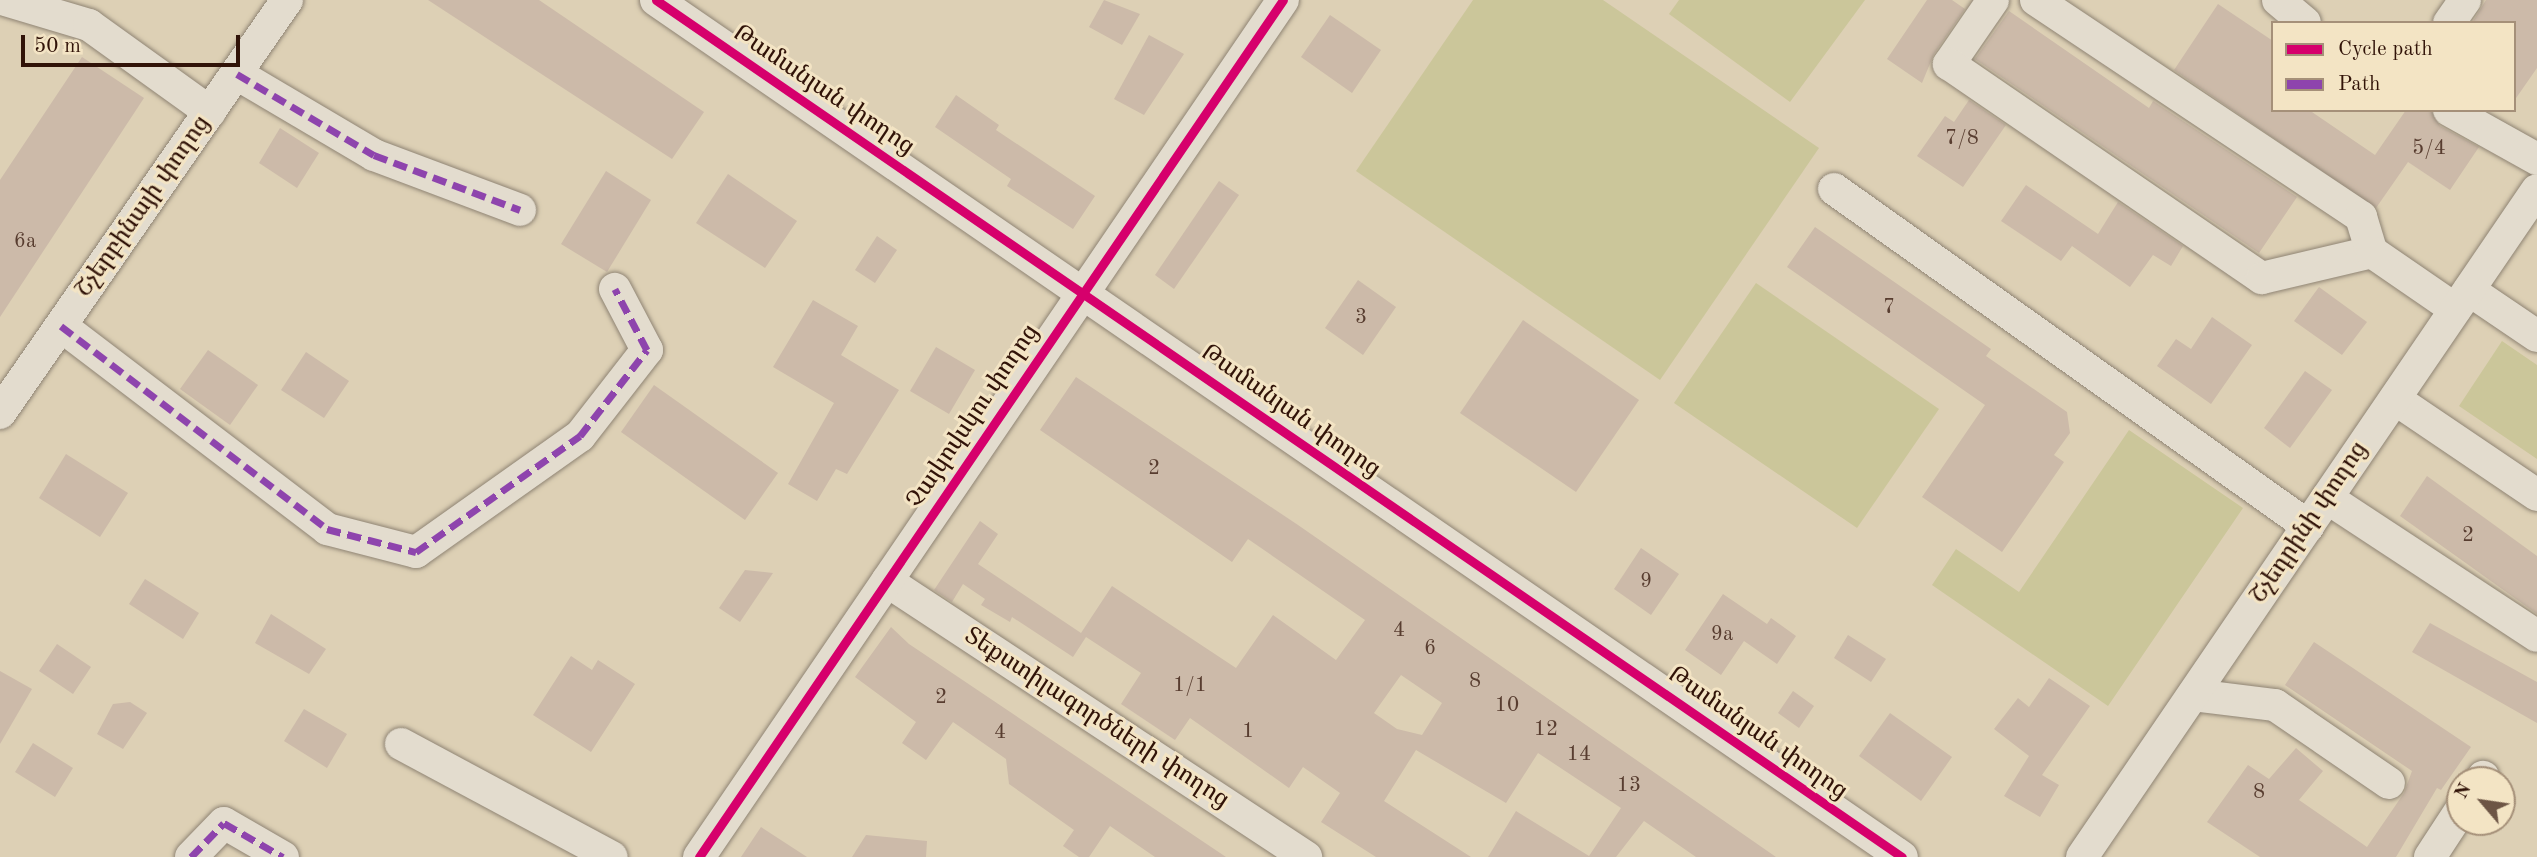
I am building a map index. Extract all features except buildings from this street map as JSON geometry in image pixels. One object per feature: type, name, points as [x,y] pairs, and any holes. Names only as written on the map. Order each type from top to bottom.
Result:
[{"type":"street","points":[[5,0],[89,25],[210,112]]},
{"type":"street","name":"Շչերբինայի փողոց","points":[[0,413],[287,0]]},
{"type":"street","name":"Թամանյան փողոց","points":[[656,0],[1902,857]]},
{"type":"street","name":"Չայկովսկու փողոց","points":[[699,857],[1283,0]]},
{"type":"street","points":[[1993,0],[1949,64],[2262,278],[2372,252],[2537,336]]},
{"type":"street","points":[[2036,0],[2361,217],[2372,252]]},
{"type":"street","points":[[2278,0],[2303,21]]},
{"type":"street","points":[[2450,21],[2465,0]]},
{"type":"street","points":[[237,74],[374,155],[520,210]]},
{"type":"street","points":[[2453,112],[2537,159]]},
{"type":"street","points":[[1834,188],[2308,526]]},
{"type":"street","name":"Շչեդրինի փողոց","points":[[2082,857],[2537,190]]},
{"type":"street","points":[[61,326],[327,529],[416,552],[580,436],[647,350],[615,289]]},
{"type":"street","points":[[2395,398],[2537,495]]},
{"type":"street","points":[[2327,498],[2537,636]]},
{"type":"street","name":"Տեքստիլագործների փողոց","points":[[887,581],[1306,857]]},
{"type":"street","points":[[2193,695],[2275,705],[2389,783]]},
{"type":"street","points":[[401,744],[612,857]]},
{"type":"street","points":[[191,857],[224,823],[283,857]]},
{"type":"street","points":[[2430,857],[2446,832]]},
{"type":"shaded area","points":[[1473,0],[1603,0],[1819,148],[1660,380],[1356,171]]},
{"type":"shaded area","points":[[1679,0],[1865,0],[1790,102],[1669,14]]},
{"type":"shaded area","points":[[1756,283],[1939,409],[1857,528],[1674,403]]},
{"type":"shaded area","points":[[2502,341],[2537,365],[2537,459],[2459,406]]},
{"type":"shaded area","points":[[2129,430],[2243,508],[2108,706],[1932,585],[1956,549],[2019,592]]},
{"type":"marked path","points":[[237,74],[374,155],[520,210]]},
{"type":"marked path","points":[[61,326],[327,529],[416,552],[580,436],[647,350],[615,289]]},
{"type":"marked path","points":[[191,857],[224,823],[283,857]]},
{"type":"cycle path","points":[[656,0],[1902,857]]},
{"type":"cycle path","points":[[699,857],[1283,0]]}]
